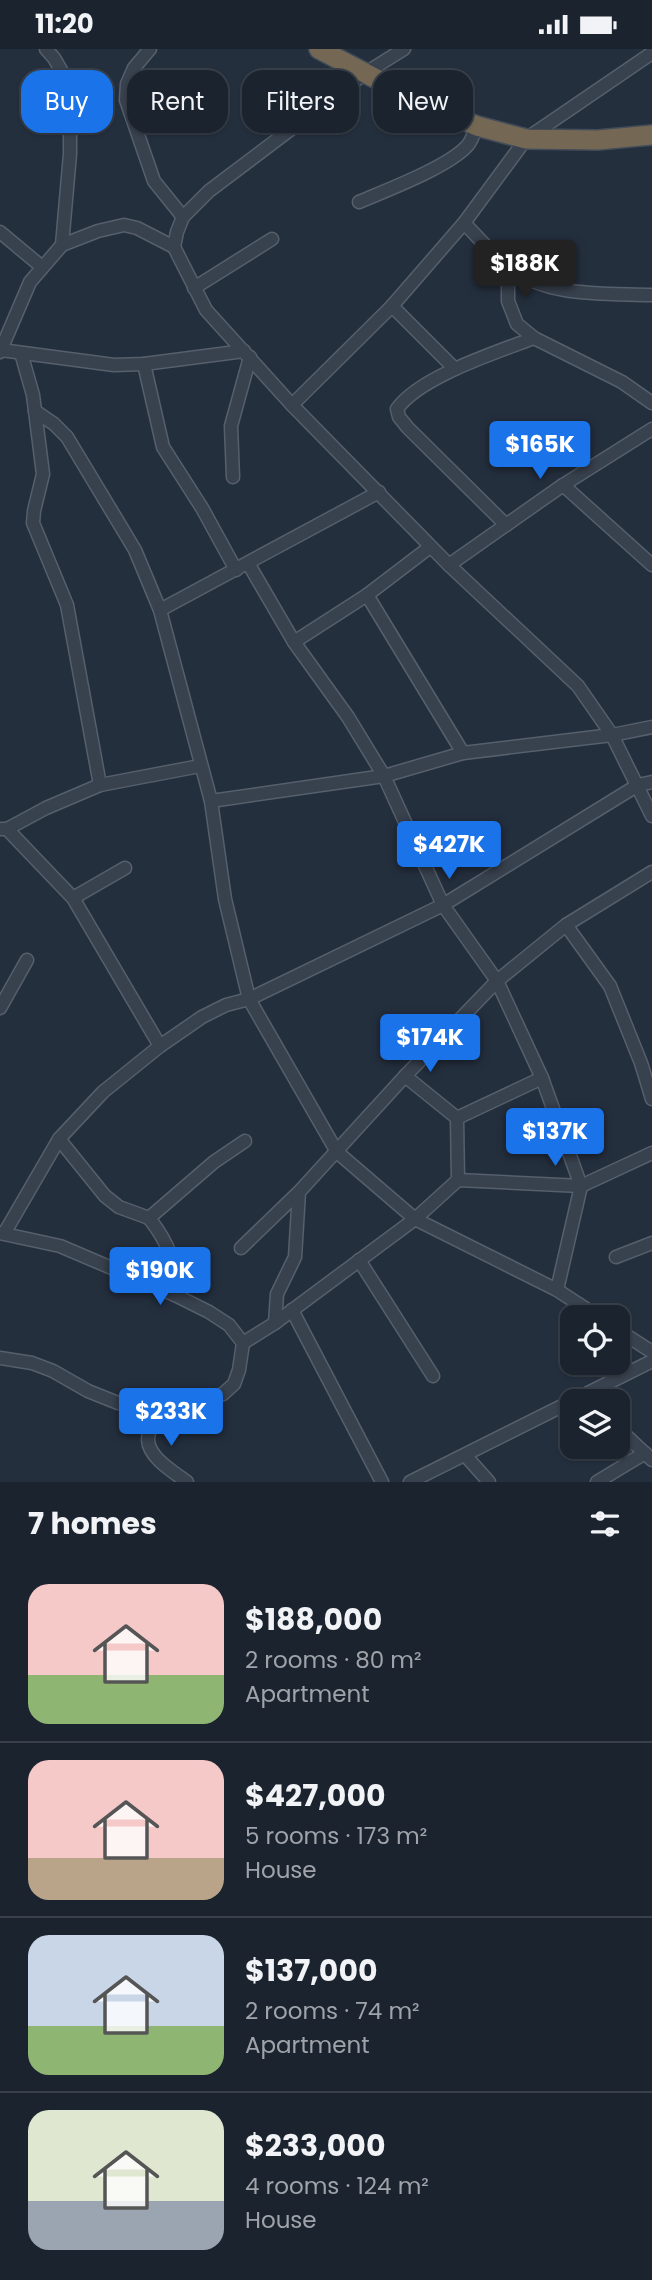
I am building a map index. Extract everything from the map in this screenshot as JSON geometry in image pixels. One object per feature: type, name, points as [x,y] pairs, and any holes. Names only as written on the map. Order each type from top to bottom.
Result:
[{"type":"highway","points":[[319,49],[364,74],[477,126],[526,139],[598,140],[652,135]]},
{"type":"street","points":[[46,49],[65,77],[70,99],[70,154],[62,245]]},
{"type":"street","points":[[150,49],[134,68],[127,84],[126,100],[154,181],[183,217]]},
{"type":"street","points":[[174,247],[183,217],[209,191],[364,74],[404,49]]},
{"type":"street","points":[[292,405],[392,306],[464,223],[526,139],[652,53]]},
{"type":"street","points":[[359,202],[451,158],[468,145],[477,126]]},
{"type":"street","points":[[464,223],[508,267],[543,285],[560,290],[652,295]]},
{"type":"street","points":[[247,354],[114,365],[0,351],[30,282],[62,245],[98,231],[124,225],[137,228],[174,247],[206,310],[247,354],[292,405],[430,547],[578,686],[611,736],[652,816]]},
{"type":"street","points":[[0,232],[42,267]]},
{"type":"street","points":[[194,288],[272,239]]},
{"type":"street","points":[[508,267],[508,301],[517,324],[534,338],[622,381],[652,403]]},
{"type":"street","points":[[392,306],[454,369]]},
{"type":"street","points":[[506,525],[399,417],[397,409],[403,400],[454,369],[534,338]]},
{"type":"street","points":[[21,353],[35,411],[43,474],[33,523],[66,604],[100,785]]},
{"type":"street","points":[[233,477],[231,426],[247,354]]},
{"type":"street","points":[[144,364],[163,447],[202,508],[236,570]]},
{"type":"street","points":[[35,411],[67,437],[135,550],[160,611],[211,801],[225,899],[249,999],[337,1152],[415,1219],[556,1290],[580,1305]]},
{"type":"street","points":[[449,565],[563,485],[652,429]]},
{"type":"street","points":[[563,485],[652,565]]},
{"type":"street","points":[[160,611],[379,492]]},
{"type":"street","points":[[294,642],[367,595],[430,547]]},
{"type":"street","points":[[248,563],[294,642],[348,717],[384,776],[443,905],[497,981],[542,1078],[581,1186],[556,1290]]},
{"type":"street","points":[[367,595],[463,753]]},
{"type":"street","points":[[211,801],[384,776],[463,753],[611,736],[652,727]]},
{"type":"street","points":[[160,1046],[73,898],[4,829],[100,785],[200,766]]},
{"type":"street","points":[[0,1358],[32,1363],[118,1403],[157,1411],[223,1394],[234,1384],[243,1343],[229,1325],[175,1295],[60,1246],[3,1232],[59,1139],[103,1092],[160,1046],[212,1010],[249,999],[443,905],[638,785],[652,782]]},
{"type":"street","points":[[73,898],[125,868]]},
{"type":"street","points":[[241,1248],[299,1192],[497,981],[566,925],[652,872]]},
{"type":"street","points":[[566,925],[610,986],[641,1063],[652,1099]]},
{"type":"street","points":[[0,1008],[27,960]]},
{"type":"street","points":[[405,1076],[457,1118]]},
{"type":"street","points":[[457,1118],[542,1078]]},
{"type":"street","points":[[457,1118],[458,1180]]},
{"type":"street","points":[[59,1139],[104,1196],[119,1207],[149,1218],[166,1240],[173,1261],[175,1295]]},
{"type":"street","points":[[149,1218],[214,1162],[245,1141]]},
{"type":"street","points":[[243,1343],[275,1323],[415,1219],[458,1180],[581,1186],[652,1153]]},
{"type":"street","points":[[275,1323],[277,1294],[295,1257],[299,1192]]},
{"type":"street","points":[[616,1257],[652,1243]]},
{"type":"street","points":[[359,1260],[433,1376]]},
{"type":"street","points":[[292,1310],[382,1482]]},
{"type":"street","points":[[630,1337],[652,1352]]},
{"type":"street","points":[[603,1389],[652,1361]]},
{"type":"street","points":[[157,1411],[148,1438],[150,1448],[159,1460],[187,1482]]},
{"type":"street","points":[[410,1482],[560,1411]]},
{"type":"street","points":[[597,1482],[649,1457],[630,1439]]},
{"type":"street","points":[[465,1455],[489,1482]]}]
